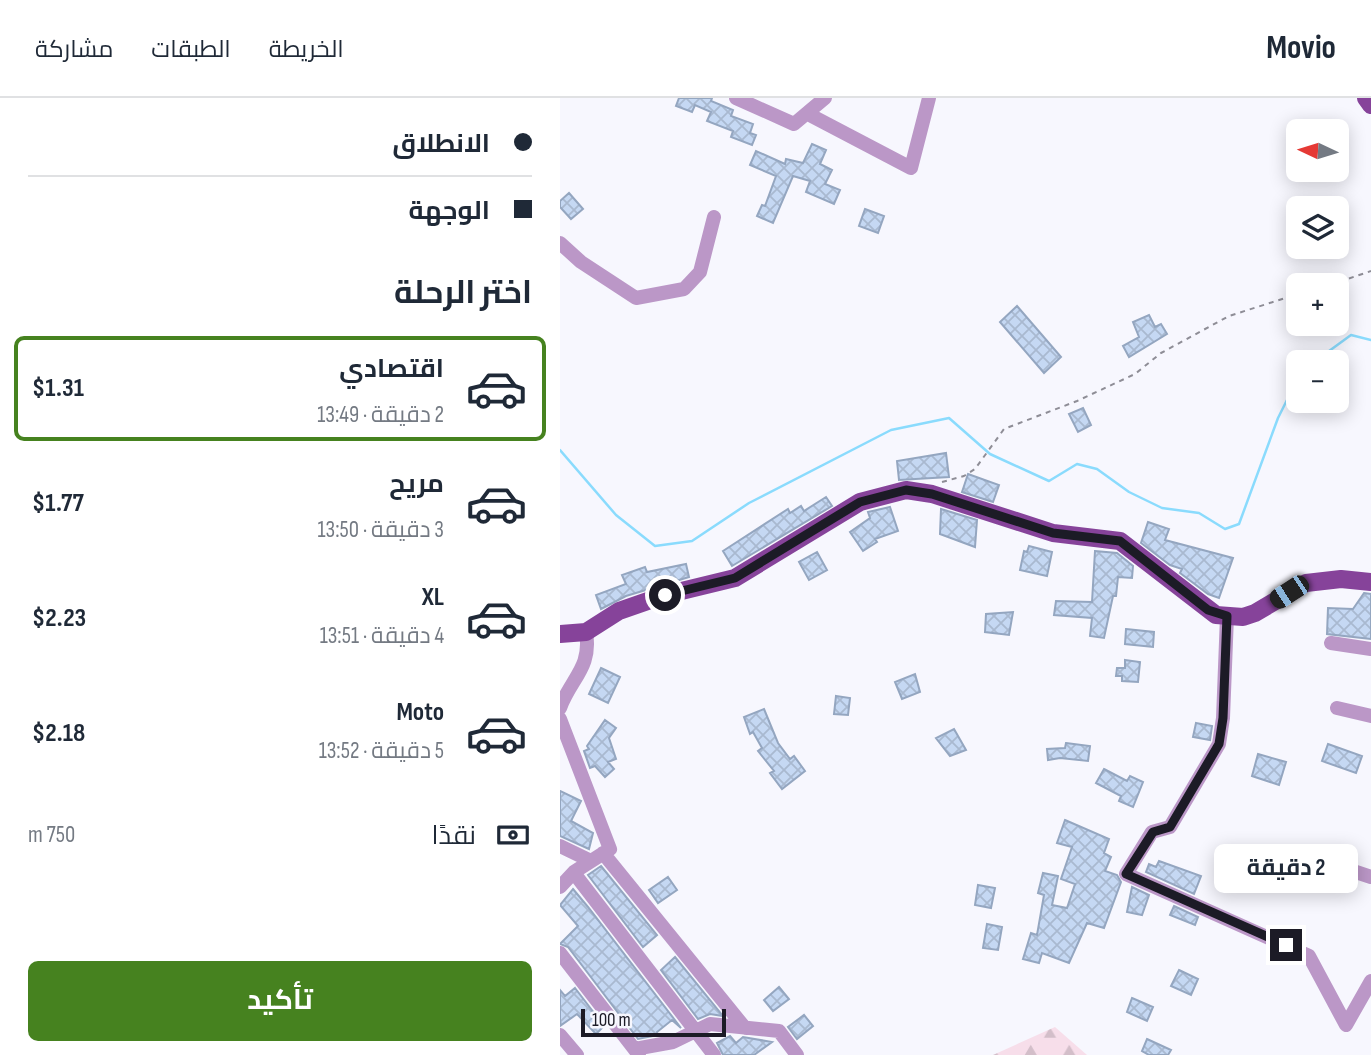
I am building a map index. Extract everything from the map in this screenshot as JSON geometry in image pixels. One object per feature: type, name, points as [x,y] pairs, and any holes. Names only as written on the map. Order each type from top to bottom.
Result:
[{"type":"main road","points":[[1366,98],[1371,105]]},
{"type":"main road","points":[[560,634],[586,632],[619,611],[665,595],[735,578],[860,502],[892,491],[925,492],[1044,531],[1120,541],[1208,610],[1227,616],[1244,617],[1255,613],[1306,583],[1341,579],[1371,582]]},
{"type":"street","points":[[736,98],[794,124],[825,98]]},
{"type":"street","points":[[808,114],[911,168],[929,98]]},
{"type":"street","points":[[560,243],[581,262],[636,298],[684,289],[700,272],[714,217]]},
{"type":"street","points":[[1227,616],[1223,718],[1219,744],[1170,827],[1153,832],[1126,874],[1309,956],[1346,1025],[1371,981]]},
{"type":"street","points":[[560,708],[583,668],[588,648],[586,632]]},
{"type":"street","points":[[1331,643],[1371,649]]},
{"type":"street","points":[[1337,708],[1371,716]]},
{"type":"street","points":[[560,719],[610,849],[573,873],[560,887]]},
{"type":"street","points":[[560,846],[597,857],[745,1028]]},
{"type":"street","points":[[1306,855],[1371,877]]},
{"type":"street","points":[[573,873],[714,1055]]},
{"type":"street","points":[[560,953],[637,1052],[673,1042],[710,1024],[779,1031],[797,1055]]},
{"type":"street","points":[[562,1042],[577,1055]]},
{"type":"path","points":[[1349,279],[1371,271]]},
{"type":"path","points":[[925,492],[932,484],[964,476],[986,457],[1004,429],[1135,374],[1161,353],[1228,316],[1286,298]]},
{"type":"green space","points":[[1055,1027],[1087,1055],[993,1055]]},
{"type":"building","points":[[679,98],[712,98],[711,101],[733,110],[731,116],[753,124],[750,133],[756,135],[752,145],[731,137],[733,131],[707,121],[711,112],[695,105],[692,112],[676,106]]},
{"type":"building","points":[[812,144],[826,150],[820,164],[832,170],[825,184],[840,190],[834,204],[806,192],[810,181],[793,176],[773,223],[757,216],[762,205],[765,206],[776,176],[750,165],[756,151],[785,164],[786,159],[803,163]]},
{"type":"building","points":[[569,193],[583,209],[571,219],[560,207],[560,201]]},
{"type":"building","points":[[865,209],[884,216],[878,233],[859,226]]},
{"type":"building","points":[[1017,306],[1061,357],[1044,373],[1000,322]]},
{"type":"building","points":[[1149,315],[1155,327],[1161,324],[1167,334],[1129,357],[1123,346],[1139,337],[1133,322]]},
{"type":"building","points":[[1083,408],[1091,425],[1078,432],[1069,414]]},
{"type":"building","points":[[946,453],[949,477],[899,480],[897,461]]},
{"type":"building","points":[[968,474],[999,485],[993,502],[962,492]]},
{"type":"building","points":[[826,497],[832,506],[732,566],[723,551],[788,509],[790,513],[801,506],[804,511]]},
{"type":"building","points":[[890,507],[898,531],[875,539],[877,542],[863,551],[850,532],[870,518],[868,512]]},
{"type":"building","points":[[941,509],[977,520],[975,547],[940,534]]},
{"type":"building","points":[[1148,522],[1169,529],[1165,540],[1233,558],[1219,598],[1208,594],[1180,573],[1182,569],[1170,565],[1141,543]]},
{"type":"building","points":[[1029,546],[1052,552],[1047,576],[1020,570],[1024,551],[1027,552]]},
{"type":"building","points":[[1095,551],[1117,553],[1133,566],[1132,578],[1118,577],[1116,596],[1113,596],[1104,638],[1090,636],[1092,618],[1054,615],[1056,601],[1092,602]]},
{"type":"building","points":[[817,552],[827,570],[809,580],[799,562]]},
{"type":"building","points":[[686,564],[689,577],[626,596],[601,609],[596,595],[626,584],[622,575],[645,567],[647,572]]},
{"type":"building","points":[[1364,593],[1371,594],[1371,639],[1327,634],[1328,608],[1353,609]]},
{"type":"building","points":[[1013,612],[1009,635],[985,632],[986,614]]},
{"type":"building","points":[[1126,629],[1154,632],[1153,647],[1125,644]]},
{"type":"building","points":[[1125,660],[1140,662],[1138,682],[1122,681],[1122,676],[1116,676],[1117,668],[1125,668]]},
{"type":"building","points":[[601,668],[620,677],[608,703],[589,694]]},
{"type":"building","points":[[915,674],[920,692],[902,699],[895,682]]},
{"type":"building","points":[[836,696],[850,698],[848,715],[834,714]]},
{"type":"building","points":[[764,709],[778,743],[790,759],[794,756],[805,771],[782,789],[770,773],[774,771],[758,751],[762,748],[753,732],[750,734],[744,717]]},
{"type":"building","points":[[605,720],[616,728],[609,738],[616,759],[608,762],[614,769],[605,777],[595,766],[590,768],[584,751],[589,749],[587,746]]},
{"type":"building","points":[[1196,723],[1212,726],[1210,740],[1193,737]]},
{"type":"building","points":[[954,729],[966,750],[950,756],[936,738]]},
{"type":"building","points":[[1066,743],[1090,746],[1088,761],[1060,758],[1048,760],[1047,749],[1065,748]]},
{"type":"building","points":[[1328,744],[1362,756],[1356,773],[1322,761]]},
{"type":"building","points":[[1258,754],[1286,762],[1279,785],[1252,776]]},
{"type":"building","points":[[1104,769],[1127,781],[1130,776],[1143,782],[1133,807],[1119,801],[1121,796],[1096,783]]},
{"type":"building","points":[[560,791],[581,801],[571,821],[593,833],[589,849],[560,836]]},
{"type":"building","points":[[1065,820],[1109,839],[1104,853],[1111,857],[1105,871],[1117,875],[1121,882],[1104,928],[1087,923],[1069,963],[1042,953],[1039,963],[1023,959],[1031,933],[1037,935],[1044,895],[1038,893],[1043,873],[1058,876],[1052,905],[1067,908],[1075,884],[1061,879],[1072,847],[1057,843]]},
{"type":"building","points":[[1159,861],[1201,876],[1194,894],[1146,872],[1149,864],[1156,867]]},
{"type":"building","points":[[601,866],[657,935],[643,947],[588,875]]},
{"type":"building","points":[[668,877],[677,890],[658,903],[649,890]]},
{"type":"building","points":[[978,885],[995,888],[991,908],[975,905]]},
{"type":"building","points":[[1132,887],[1149,895],[1142,915],[1127,912]]},
{"type":"building","points":[[573,889],[681,1028],[672,1020],[657,1032],[658,1035],[638,1039],[568,947],[560,944],[578,926],[560,905]]},
{"type":"building","points":[[1174,906],[1198,917],[1195,925],[1170,915]]},
{"type":"building","points":[[987,924],[1002,927],[998,950],[983,948]]},
{"type":"building","points":[[675,957],[723,1016],[710,1014],[698,1019],[661,970]]},
{"type":"building","points":[[1179,970],[1198,979],[1191,995],[1171,986]]},
{"type":"building","points":[[779,987],[789,999],[773,1011],[764,1000]]},
{"type":"building","points":[[575,988],[604,1026],[596,1034],[577,1014],[560,1026],[560,990],[565,996]]},
{"type":"building","points":[[1132,998],[1153,1007],[1147,1021],[1127,1012]]},
{"type":"building","points":[[804,1015],[813,1026],[797,1039],[788,1027]]},
{"type":"building","points":[[730,1036],[736,1043],[743,1037],[772,1042],[754,1055],[723,1055],[717,1043]]},
{"type":"building","points":[[1147,1039],[1171,1050],[1168,1055],[1149,1055],[1142,1051]]},
{"type":"waterway","points":[[1330,350],[1351,335],[1371,340]]},
{"type":"waterway","points":[[560,450],[616,515],[655,546],[692,541],[749,503],[891,430],[949,418],[990,454],[1049,481],[1077,464],[1097,469],[1129,492],[1162,508],[1199,513],[1225,529],[1239,524],[1286,402]]},
{"type":"route","points":[[665,595],[735,578],[754,569],[860,502],[892,491],[932,494],[1053,533],[1120,541],[1144,557],[1198,603],[1216,615],[1227,616],[1223,718],[1219,744],[1170,827],[1153,832],[1126,874],[1286,945]]}]
